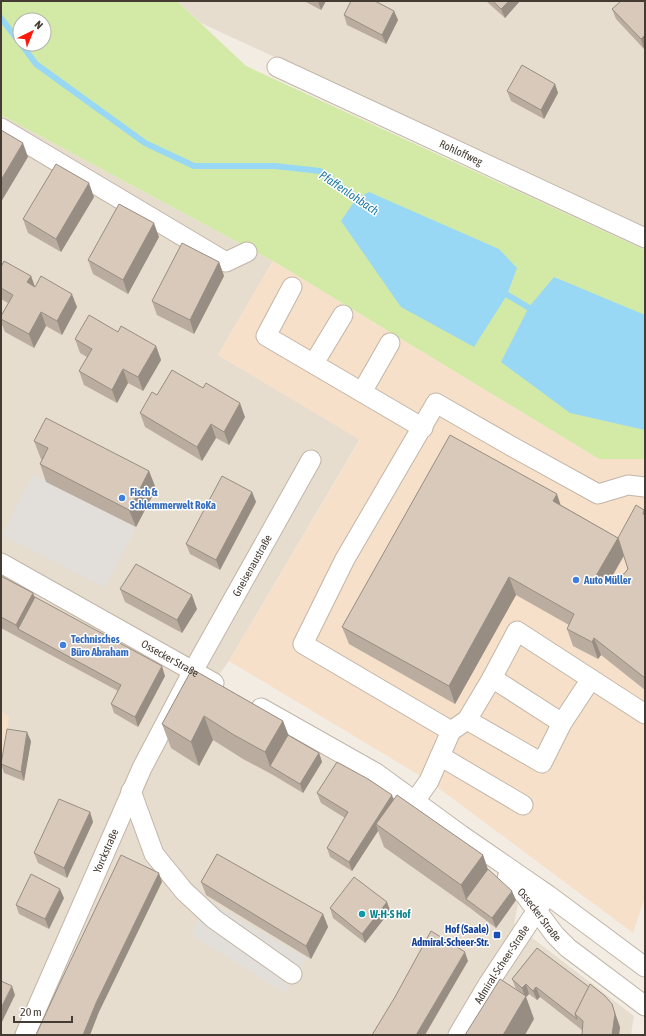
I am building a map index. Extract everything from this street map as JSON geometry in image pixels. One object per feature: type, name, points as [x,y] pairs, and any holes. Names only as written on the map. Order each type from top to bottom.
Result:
[{"type":"street","name":"Rohloffweg","points":[[277,67],[645,238]]},
{"type":"street","points":[[1,128],[226,262],[247,252]]},
{"type":"street","points":[[292,288],[266,336],[423,428]]},
{"type":"street","points":[[314,363],[343,314]]},
{"type":"street","points":[[362,392],[390,343]]},
{"type":"street","points":[[451,731],[303,644],[345,559],[423,428],[436,403],[598,494],[628,485],[645,486]]},
{"type":"street","name":"Gneisenaustraße","points":[[193,671],[311,460]]},
{"type":"street","name":"Ossecker Straße","points":[[1,563],[227,690]]},
{"type":"street","points":[[415,802],[429,781],[451,731],[467,720],[492,678],[517,631],[645,714]]},
{"type":"street","name":"Yorckstraße","points":[[25,1035],[131,791],[193,671]]},
{"type":"street","points":[[492,678],[562,723]]},
{"type":"street","points":[[467,720],[542,763],[562,723],[591,679]]},
{"type":"street","name":"Ossecker Straße","points":[[247,701],[376,773],[438,819],[484,856],[525,895],[542,902],[645,967]]},
{"type":"street","points":[[440,756],[523,805]]},
{"type":"street","points":[[131,791],[154,854],[184,891],[214,920],[292,974]]},
{"type":"street","name":"Ossecker Straße","points":[[542,902],[556,935],[568,948],[645,1006]]},
{"type":"street","name":"Admiral-Scheer-Straße","points":[[458,1035],[487,986],[542,902]]},
{"type":"shaded area","points":[[177,1],[645,1],[645,229],[201,23]]},
{"type":"shaded area","points":[[1,115],[273,261],[218,355],[360,439],[229,661],[209,688],[367,778],[519,899],[514,924],[634,1016],[631,1035],[1,1035]]},
{"type":"shaded area","points":[[273,261],[599,459],[645,459],[645,897],[633,933],[429,781],[229,661],[360,440],[218,355]]},
{"type":"shaded area","points":[[33,474],[136,527],[105,588],[2,535]]},
{"type":"shaded area","points":[[1,711],[9,717],[1,777]]},
{"type":"shaded area","points":[[205,899],[306,958],[285,993],[192,935]]},
{"type":"green space","points":[[1,1],[177,1],[246,66],[645,250],[645,459],[599,459],[273,261],[1,115]]},
{"type":"water","points":[[369,192],[499,249],[517,268],[507,295],[474,347],[401,307],[341,221],[356,199]]},
{"type":"water","points":[[554,277],[645,315],[645,430],[570,413],[501,362],[529,307]]},
{"type":"building","points":[[351,1],[375,1],[394,11],[382,35],[344,15]]},
{"type":"building","points":[[493,1],[509,1],[501,9]]},
{"type":"building","points":[[621,1],[645,1],[645,35],[641,39],[612,9]]},
{"type":"building","points":[[522,65],[555,84],[541,110],[507,91]]},
{"type":"building","points":[[1,130],[23,143],[1,180]]},
{"type":"building","points":[[56,164],[89,183],[56,239],[23,219]]},
{"type":"building","points":[[119,204],[154,223],[123,280],[88,260]]},
{"type":"building","points":[[182,243],[219,262],[190,320],[152,301]]},
{"type":"building","points":[[4,261],[31,276],[27,282],[35,287],[41,276],[72,294],[57,321],[41,312],[29,334],[1,319],[1,316],[13,295],[1,288],[1,267]]},
{"type":"building","points":[[89,315],[118,332],[121,326],[156,346],[138,377],[123,369],[112,390],[79,371],[92,349],[75,339]]},
{"type":"building","points":[[172,370],[203,388],[206,383],[240,403],[224,432],[211,424],[197,447],[140,413],[152,392],[157,395]]},
{"type":"building","points":[[46,418],[149,471],[129,510],[40,464],[48,448],[34,441]]},
{"type":"building","points":[[450,435],[557,494],[553,501],[618,538],[636,505],[644,510],[645,678],[594,638],[592,642],[567,629],[574,614],[509,577],[449,686],[342,627]],"holes":[[[618,538],[628,569],[624,574],[593,581]]]},
{"type":"building","points":[[222,476],[252,492],[216,560],[186,544]]},
{"type":"building","points":[[136,564],[192,595],[177,620],[120,589]]},
{"type":"building","points":[[1,576],[33,593],[16,625],[1,617]]},
{"type":"building","points":[[35,597],[162,666],[135,717],[111,704],[121,685],[18,629]]},
{"type":"building","points":[[192,669],[283,721],[265,752],[204,716],[191,742],[162,724]]},
{"type":"building","points":[[7,729],[27,732],[21,772],[1,764]]},
{"type":"building","points":[[288,735],[319,753],[300,784],[270,766]]},
{"type":"building","points":[[337,762],[368,779],[392,795],[349,862],[327,848],[348,812],[317,793]]},
{"type":"building","points":[[397,795],[483,855],[461,885],[376,824]]},
{"type":"building","points":[[59,799],[90,812],[64,868],[34,853]]},
{"type":"building","points":[[217,854],[323,914],[306,946],[201,882]]},
{"type":"building","points":[[121,855],[159,873],[96,1003],[83,1035],[36,1035],[59,985]]},
{"type":"building","points":[[488,869],[512,891],[492,918],[466,899]]},
{"type":"building","points":[[31,874],[60,889],[45,919],[16,905]]},
{"type":"building","name":"W-H-S Hof","points":[[354,877],[387,902],[362,934],[330,908]]},
{"type":"building","points":[[431,931],[465,952],[416,1035],[372,1035],[395,997]]},
{"type":"building","points":[[537,948],[589,987],[575,1014],[577,1019],[536,987],[533,991],[526,984],[522,988],[512,979]]},
{"type":"building","points":[[500,979],[526,996],[503,1035],[465,1035]]},
{"type":"building","points":[[1,981],[12,986],[1,1008]]},
{"type":"building","points":[[590,984],[605,996],[612,1004],[615,1014],[612,1035],[582,1035],[583,1021],[575,1014]]},
{"type":"waterway","name":"Pfaffenlohbach","points":[[1,18],[12,32]]},
{"type":"waterway","name":"Pfaffenlohbach","points":[[27,52],[36,64],[145,143],[194,166],[275,166],[320,171],[363,203]]},
{"type":"waterway","name":"Pfaffenlohbach","points":[[501,291],[536,312]]},
{"type":"place","name":"Fisch & Schlemmerwelt RoKa","points":[[122,498]]},
{"type":"place","name":"Auto Müller","points":[[576,580]]},
{"type":"place","name":"Technisches Büro Abraham","points":[[63,645]]},
{"type":"place","name":"W-H-S Hof","points":[[362,914]]},
{"type":"place","name":"Hof (Saale) Admiral-Scheer-Str.","points":[[497,935]]}]
